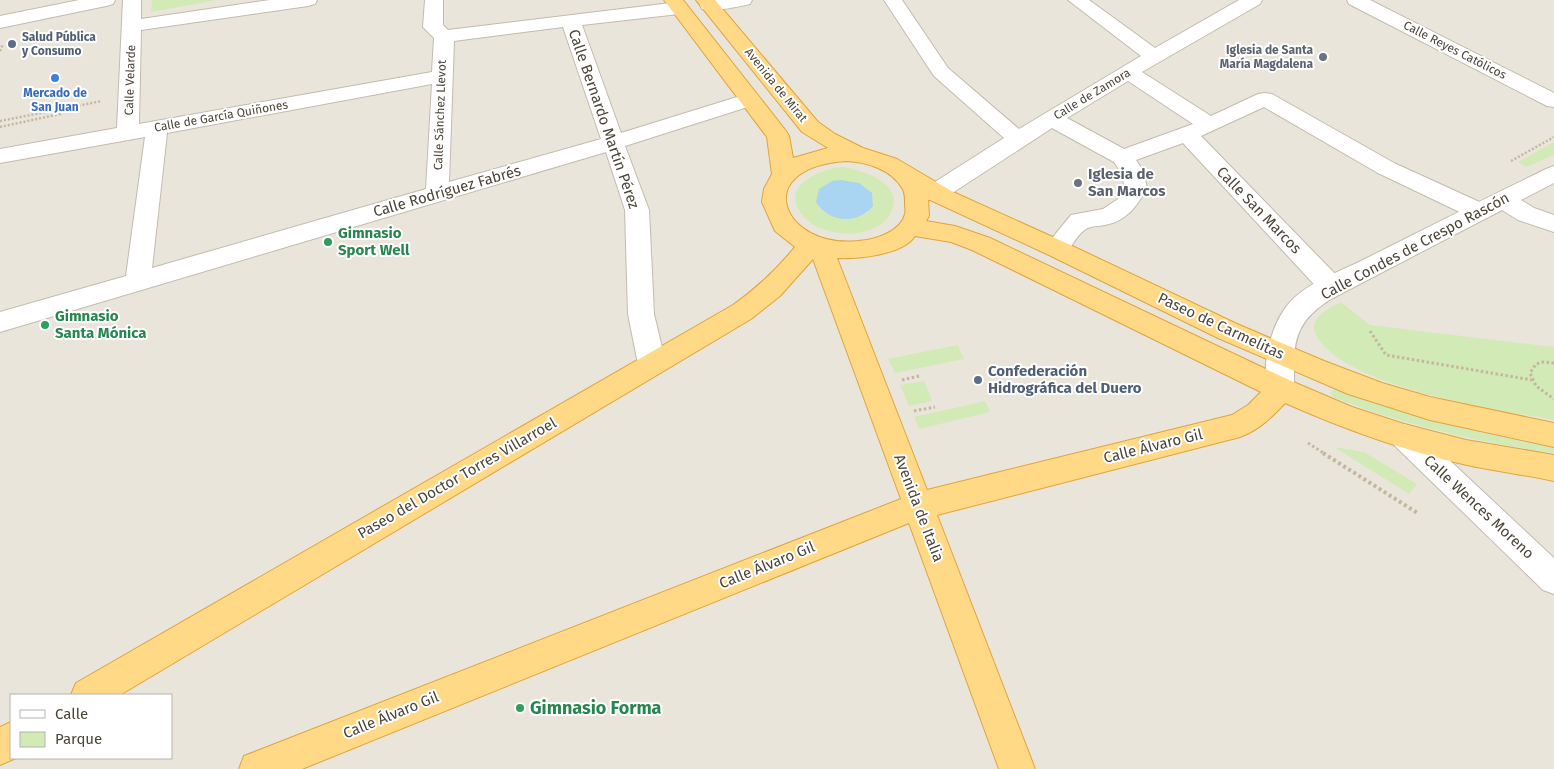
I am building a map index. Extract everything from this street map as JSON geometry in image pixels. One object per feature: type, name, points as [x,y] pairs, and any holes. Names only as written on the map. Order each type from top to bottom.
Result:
[{"type":"highway","name":"Avenida de Mirat","points":[[707,3],[810,127],[827,139],[859,154]]},
{"type":"highway","name":"Avenida de Mirat","points":[[676,4],[778,136],[784,175]]},
{"type":"highway","points":[[837,153],[859,154],[884,161],[904,174],[916,191],[918,209],[911,227],[895,240],[872,249],[846,251],[816,246],[791,232],[778,217],[774,200],[778,183],[784,175],[798,164],[816,156],[837,153]]},
{"type":"highway","name":"Paseo de Carmelitas","points":[[904,174],[935,193],[1056,248],[1280,355],[1360,386],[1437,411],[1480,421],[1554,434]]},
{"type":"highway","name":"Paseo de Carmelitas","points":[[911,227],[955,234],[981,244],[1281,389],[1344,416],[1404,436],[1466,452],[1554,468]]},
{"type":"highway","name":"Paseo del Doctor Torres Villarroel","points":[[90,694],[763,298],[816,246]]},
{"type":"highway","name":"Avenida de Italia","points":[[816,246],[1018,769]]},
{"type":"highway","name":"Calle Álvaro Gil","points":[[257,769],[918,506],[1240,425],[1258,413],[1281,389]]},
{"type":"street","points":[[0,22],[106,0]]},
{"type":"street","name":"Calle Velarde","points":[[128,134],[132,0]]},
{"type":"street","points":[[131,26],[302,0]]},
{"type":"street","points":[[434,0],[432,27],[444,36],[571,22],[676,4]]},
{"type":"street","points":[[707,3],[744,0]]},
{"type":"street","points":[[893,0],[941,72],[1018,140]]},
{"type":"street","points":[[1077,0],[1154,56]]},
{"type":"street","name":"Calle de Zamora","points":[[935,193],[1154,56],[1252,0]]},
{"type":"street","name":"Calle Reyes Católicos","points":[[1356,0],[1554,101]]},
{"type":"street","name":"Calle Bernardo Martín Pérez","points":[[571,22],[638,210],[641,314],[652,364]]},
{"type":"street","name":"Calle Sánchez Llevot","points":[[437,194],[444,36]]},
{"type":"street","points":[[1128,72],[1214,123]]},
{"type":"street","name":"Calle de García Quiñones","points":[[0,156],[442,76]]},
{"type":"street","name":"Calle Rodríguez Fabrés","points":[[0,322],[614,142],[750,99]]},
{"type":"street","points":[[1122,157],[1214,123],[1265,99],[1386,168],[1478,211]]},
{"type":"street","points":[[1052,119],[1122,157],[1132,171],[1136,188],[1126,205],[1109,216],[1080,221],[1056,248]]},
{"type":"street","points":[[138,282],[157,128]]},
{"type":"street","name":"Calle San Marcos","points":[[1186,133],[1332,287]]},
{"type":"street","name":"Calle Condes de Crespo Rascón","points":[[1281,389],[1280,355],[1285,331],[1299,309],[1332,287],[1478,211],[1554,174]]},
{"type":"street","points":[[1503,200],[1526,214],[1554,224]]},
{"type":"street","name":"Calle Wences Moreno","points":[[1404,436],[1554,579]]},
{"type":"path","points":[[0,121],[103,101]]},
{"type":"path","points":[[0,127],[60,114],[61,109]]},
{"type":"path","points":[[1511,161],[1554,137]]},
{"type":"path","points":[[1370,331],[1386,355],[1532,380]]},
{"type":"path","points":[[1554,363],[1536,364],[1530,373],[1532,380],[1543,392],[1554,399]]},
{"type":"path","points":[[898,381],[919,376]]},
{"type":"path","points":[[912,412],[935,407]]},
{"type":"path","points":[[1308,444],[1419,514]]},
{"type":"shaded area","points":[[0,0],[1554,0],[1554,769],[0,769]]},
{"type":"green space","points":[[152,0],[217,0],[151,12]]},
{"type":"green space","points":[[1554,142],[1554,155],[1526,167],[1518,162]]},
{"type":"green space","points":[[842,167],[862,172],[872,176],[889,188],[893,197],[893,206],[888,217],[871,230],[859,233],[835,233],[813,225],[797,207],[795,198],[798,189],[803,182],[811,177]],"holes":[[[832,181],[869,212],[850,219],[830,216],[819,208],[819,189]]]},
{"type":"green space","points":[[1341,302],[1370,325],[1554,347],[1554,420],[1463,403],[1394,384],[1363,372],[1337,357],[1319,340],[1315,333],[1315,321],[1319,316]]},
{"type":"green space","points":[[958,345],[964,359],[895,373],[888,359]]},
{"type":"green space","points":[[924,381],[932,401],[909,406],[900,385]]},
{"type":"green space","points":[[1335,389],[1443,423],[1498,437],[1554,448],[1554,453],[1498,444],[1388,417],[1335,398],[1330,393]]},
{"type":"green space","points":[[985,401],[990,412],[919,429],[914,417]]},
{"type":"green space","points":[[1334,447],[1364,452],[1417,484],[1409,494]]},
{"type":"water","points":[[841,180],[859,183],[872,193],[873,206],[867,212],[852,219],[843,219],[835,218],[821,209],[816,202],[819,189],[832,181]]},
{"type":"place","name":"Salud Pública y Consumo","points":[[12,44]]},
{"type":"place","name":"Iglesia de Santa María Magdalena","points":[[1323,57]]},
{"type":"place","name":"Mercado de San Juan","points":[[55,78]]},
{"type":"place","name":"Iglesia de San Marcos","points":[[1078,183]]},
{"type":"place","name":"Gimnasio Sport Well","points":[[328,242]]},
{"type":"place","name":"Gimnasio Santa Mónica","points":[[45,325]]},
{"type":"place","name":"Confederación Hidrográfica del Duero","points":[[978,380]]},
{"type":"place","name":"Gimnasio Forma","points":[[520,708]]}]
